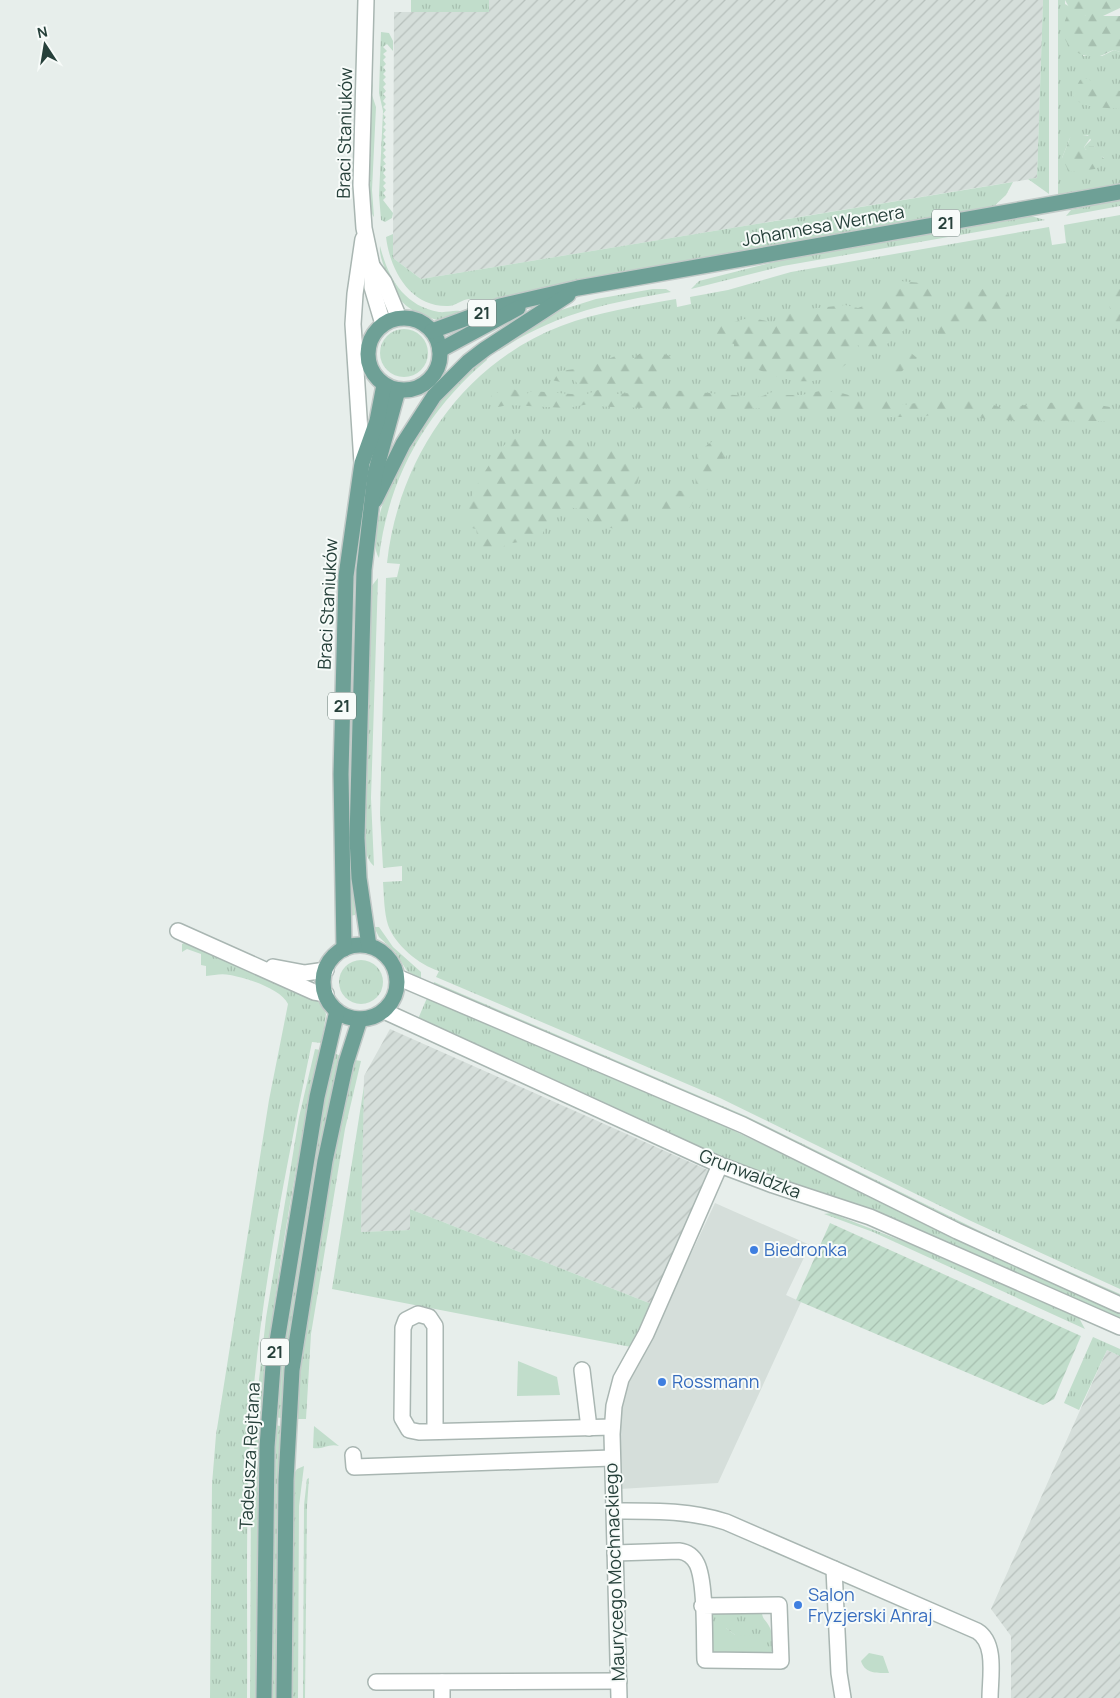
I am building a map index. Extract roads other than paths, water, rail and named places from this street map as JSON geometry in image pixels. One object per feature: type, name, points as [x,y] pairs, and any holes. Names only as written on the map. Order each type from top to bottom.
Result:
[{"type":"main road","name":"Johannesa Wernera","points":[[432,330],[500,306],[578,288],[1120,192]]},
{"type":"main road","name":"21","points":[[374,503],[403,444],[434,396],[468,362],[502,335],[578,288]]},
{"type":"main road","name":"Johannesa Wernera","points":[[440,350],[532,300]]},
{"type":"main road","points":[[400,318],[417,320],[432,330],[440,350],[436,372],[429,380],[410,390],[391,388],[375,377],[367,355],[372,338],[383,324],[400,318]]},
{"type":"main road","name":"Braci Staniuków","points":[[344,949],[341,774],[346,576],[352,515],[362,463],[391,388]]},
{"type":"main road","name":"Braci Staniuków","points":[[369,946],[359,878],[357,809],[364,570],[379,457],[391,388]]},
{"type":"main road","points":[[356,946],[369,946],[388,958],[397,977],[397,990],[392,1002],[384,1011],[376,1016],[360,1019],[337,1011],[326,994],[324,982],[326,970],[330,962],[344,949],[356,946]]},
{"type":"main road","name":"Tadeusza Rejtana","points":[[264,1698],[267,1446],[274,1366],[317,1097],[337,1011]]},
{"type":"main road","name":"Tadeusza Rejtana","points":[[284,1698],[286,1473],[292,1370],[325,1161],[346,1063],[360,1019]]},
{"type":"street","name":"Braci Staniuków","points":[[366,0],[360,160],[364,228],[372,266],[372,287],[383,324]]},
{"type":"street","points":[[362,463],[353,324],[364,228]]},
{"type":"street","name":"Braci Staniuków","points":[[372,266],[384,282],[400,318]]},
{"type":"street","points":[[178,931],[314,992],[326,994]]},
{"type":"street","points":[[248,963],[305,973],[326,970]]},
{"type":"street","name":"Grunwaldzka","points":[[397,977],[743,1125],[957,1231],[1120,1305]]},
{"type":"street","name":"Grunwaldzka","points":[[384,1011],[720,1165],[773,1185],[870,1217],[1120,1327]]},
{"type":"street","name":"Maurycego Mochnackiego","points":[[619,1698],[612,1452],[614,1406],[620,1380],[646,1334],[720,1165]]},
{"type":"street","points":[[435,1432],[435,1326],[429,1317],[418,1314],[406,1320],[403,1328],[402,1418],[409,1430],[435,1432],[612,1428]]},
{"type":"street","points":[[582,1370],[589,1428]]},
{"type":"street","points":[[353,1455],[354,1467],[612,1452]]},
{"type":"street","points":[[614,1511],[671,1511],[710,1517],[834,1569],[984,1636],[990,1651],[990,1698]]},
{"type":"street","points":[[615,1553],[679,1551],[689,1554],[696,1562],[700,1572],[705,1660],[781,1661],[779,1605],[702,1606]]},
{"type":"street","points":[[834,1569],[838,1674],[843,1698]]},
{"type":"street","points":[[376,1682],[618,1681]]},
{"type":"street","points":[[442,1682],[442,1698]]},
{"type":"place","name":"Biedronka","points":[[754,1250]]},
{"type":"place","name":"Rossmann","points":[[662,1382]]},
{"type":"place","name":"Salon Fryzjerski Anraj","points":[[798,1605]]}]
